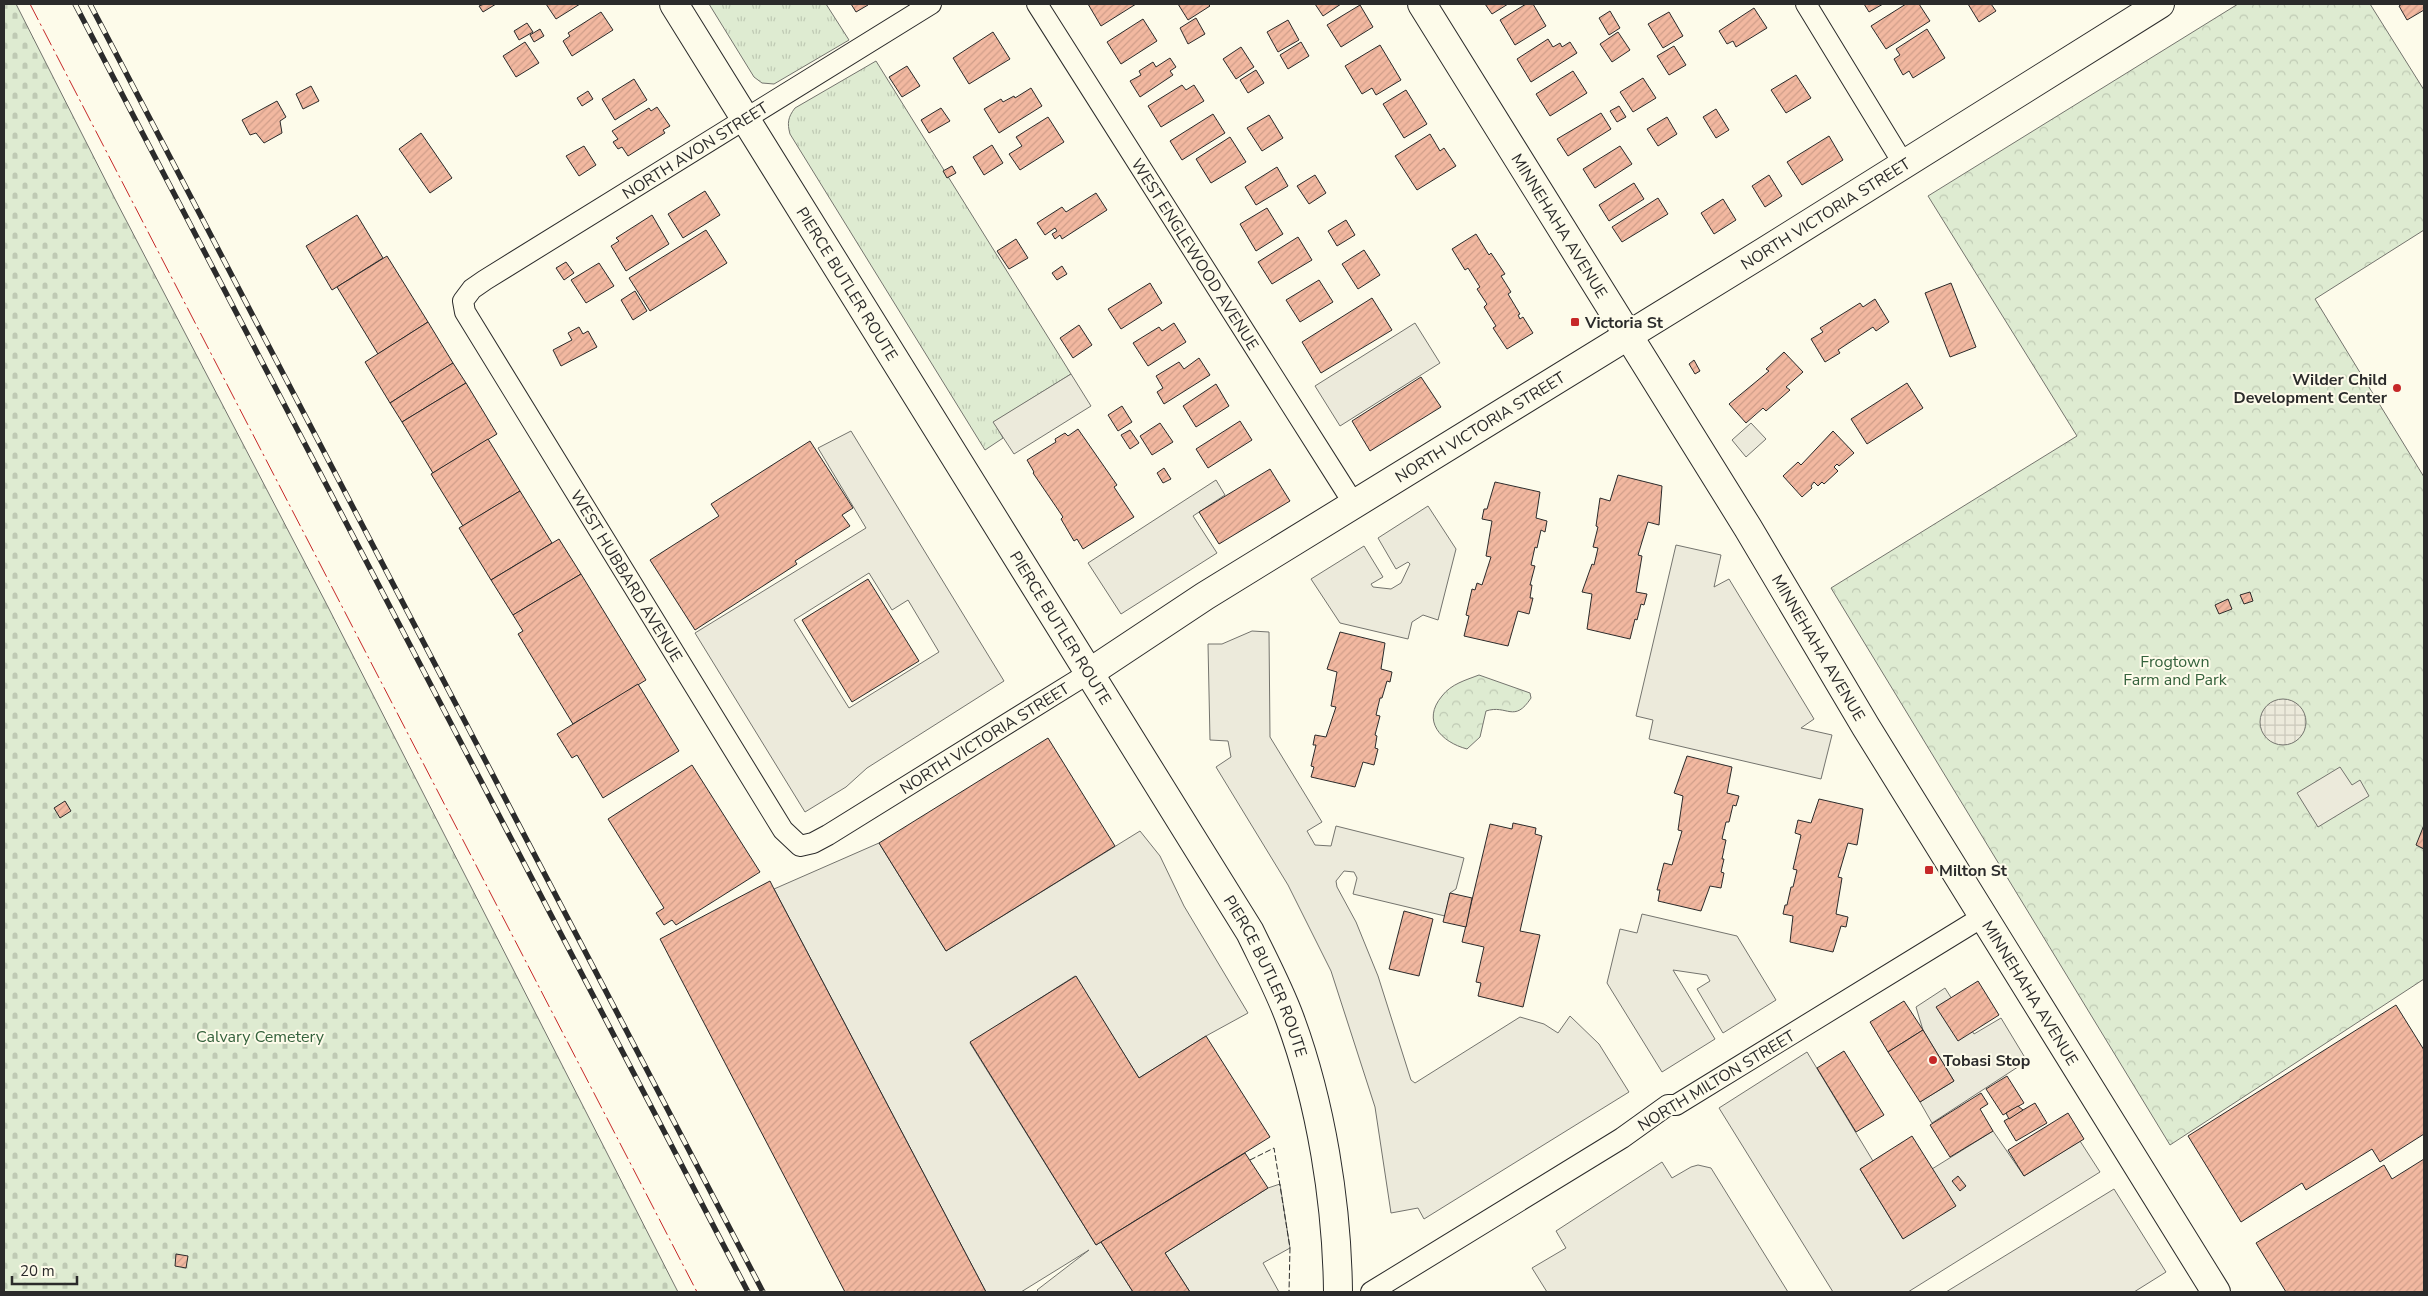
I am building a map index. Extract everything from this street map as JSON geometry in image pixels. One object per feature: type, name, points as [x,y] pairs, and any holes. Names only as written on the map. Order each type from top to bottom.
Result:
[{"type":"street","name":"PIERCE BUTLER ROUTE","points":[[674,4],[1250,932],[1290,1020],[1316,1112],[1334,1214],[1338,1292]]},
{"type":"street","name":"NORTH AVON STREET","points":[[463,300],[472,289],[485,280],[931,4]]},
{"type":"street","name":"WEST ENGLEWOOD AVENUE","points":[[1037,4],[1354,504]]},
{"type":"street","name":"MINNEHAHA AVENUE","points":[[1422,4],[1628,335],[2216,1292]]},
{"type":"street","points":[[1806,4],[1904,163]]},
{"type":"street","name":"NORTH VICTORIA STREET","points":[[800,846],[828,835],[1089,673],[1205,596],[2160,4]]},
{"type":"street","name":"WEST HUBBARD AVENUE","points":[[463,300],[465,312],[472,326],[529,419],[783,830],[800,846]]},
{"type":"street","name":"NORTH MILTON STREET","points":[[1372,1292],[1622,1138],[1668,1105],[1676,1105],[1984,916]]},
{"type":"green space","name":"Calvary Cemetery","points":[[4,4],[16,4],[115,199],[326,603],[678,1292],[4,1292]]},
{"type":"green space","points":[[709,4],[826,4],[849,40],[774,84],[762,83],[754,77]]},
{"type":"green space","name":"Frogtown Farm and Park","points":[[2238,4],[2370,4],[2424,90],[2424,230],[2315,299],[2424,477],[2424,979],[2170,1145],[1831,588],[2077,436],[1928,196]]},
{"type":"green space","points":[[876,61],[1071,374],[994,422],[1003,438],[985,450],[790,134],[789,120],[795,108]]},
{"type":"green space","points":[[1479,675],[1530,693],[1531,698],[1525,706],[1515,712],[1493,709],[1486,711],[1480,737],[1467,749],[1442,736],[1434,722],[1433,714],[1436,705],[1450,688]]},
{"type":"shaded area","points":[[1415,323],[1440,363],[1340,426],[1315,386]]},
{"type":"shaded area","points":[[1071,374],[1091,406],[1014,454],[993,422]]},
{"type":"shaded area","points":[[1751,423],[1766,439],[1746,457],[1732,440]]},
{"type":"shaded area","points":[[851,431],[1004,681],[867,768],[846,787],[805,812],[695,633],[866,528],[818,448]],"holes":[[[869,573],[892,610],[908,600],[939,652],[849,708],[794,620]]]},
{"type":"shaded area","points":[[1216,480],[1225,495],[1193,516],[1217,553],[1121,614],[1088,563]]},
{"type":"shaded area","points":[[1428,506],[1456,549],[1438,620],[1423,615],[1412,622],[1408,639],[1340,623],[1311,579],[1364,546],[1383,577],[1371,584],[1373,587],[1391,589],[1401,583],[1410,564],[1408,562],[1396,569],[1378,538]]},
{"type":"shaded area","points":[[1676,545],[1721,555],[1714,587],[1729,579],[1814,719],[1801,728],[1832,735],[1821,779],[1649,739],[1653,720],[1636,716]]},
{"type":"shaded area","points":[[1252,631],[1269,632],[1270,737],[1322,822],[1307,831],[1315,845],[1331,846],[1336,826],[1464,858],[1456,889],[1450,893],[1445,916],[1353,894],[1357,878],[1354,872],[1344,871],[1336,881],[1337,887],[1356,922],[1378,976],[1411,1080],[1415,1083],[1520,1017],[1544,1024],[1558,1033],[1570,1016],[1599,1044],[1629,1092],[1424,1219],[1418,1208],[1391,1213],[1375,1107],[1331,971],[1288,885],[1216,767],[1231,757],[1228,741],[1210,740],[1208,644],[1222,644]]},
{"type":"shaded area","points":[[2283,699],[2296,703],[2302,709],[2306,722],[2302,735],[2296,741],[2283,745],[2270,741],[2264,735],[2260,722],[2264,709],[2270,703]]},
{"type":"shaded area","points":[[2340,767],[2352,785],[2360,780],[2369,796],[2318,827],[2297,793]]},
{"type":"shaded area","points":[[1140,831],[1160,856],[1184,906],[1248,1013],[1206,1036],[1139,1078],[1075,976],[970,1043],[1096,1245],[1101,1242],[1133,1292],[1039,1292],[1037,1290],[1089,1250],[1021,1292],[986,1292],[774,889],[879,843],[946,951]]},
{"type":"shaded area","points":[[1642,914],[1737,936],[1776,1000],[1723,1033],[1697,989],[1710,981],[1707,975],[1673,970],[1715,1039],[1662,1072],[1607,983],[1620,929],[1637,933]]},
{"type":"shaded area","points":[[1945,988],[1974,1034],[2001,1018],[2027,1061],[1932,1123],[1920,1102],[1954,1081],[1923,1030],[1916,1007]]},
{"type":"shaded area","points":[[1807,1052],[1873,1161],[1860,1169],[1903,1239],[1932,1169],[1993,1131],[2024,1176],[2080,1141],[2100,1172],[1908,1292],[1833,1292],[1719,1108]]},
{"type":"shaded area","points":[[1662,1162],[1672,1178],[1698,1165],[1711,1168],[1788,1292],[1547,1292],[1532,1268],[1566,1248],[1556,1231]]},
{"type":"shaded area","points":[[1280,1184],[1290,1248],[1263,1263],[1279,1292],[1190,1292],[1165,1253],[1268,1188]]},
{"type":"shaded area","points":[[2114,1189],[2166,1272],[2134,1292],[1946,1292]]},
{"type":"building","points":[[496,4],[483,12],[479,6]]},
{"type":"building","points":[[546,4],[580,4],[556,19]]},
{"type":"building","points":[[851,4],[867,4],[868,5],[856,12]]},
{"type":"building","points":[[1088,4],[1136,4],[1101,26]]},
{"type":"building","points":[[1178,4],[1208,4],[1210,6],[1188,20]]},
{"type":"building","points":[[1315,4],[1341,4],[1323,16]]},
{"type":"building","points":[[1485,4],[1508,4],[1492,14]]},
{"type":"building","points":[[1526,4],[1533,4],[1546,26],[1515,45],[1500,20]]},
{"type":"building","points":[[1864,4],[1883,4],[1869,12]]},
{"type":"building","points":[[1906,4],[1919,4],[1930,21],[1886,49],[1871,26]]},
{"type":"building","points":[[1968,4],[1991,4],[1996,11],[1979,22]]},
{"type":"building","points":[[2402,4],[2424,4],[2424,10],[2407,20],[2399,6]]},
{"type":"building","points":[[1360,5],[1373,27],[1341,47],[1327,25]]},
{"type":"building","points":[[1754,8],[1767,28],[1736,47],[1733,41],[1727,44],[1719,31]]},
{"type":"building","points":[[1610,11],[1620,28],[1609,35],[1599,18]]},
{"type":"building","points":[[601,12],[613,30],[572,56],[563,41],[570,36],[568,33]]},
{"type":"building","points":[[1669,12],[1683,36],[1663,48],[1648,24]]},
{"type":"building","points":[[1196,18],[1205,34],[1188,44],[1180,28]]},
{"type":"building","points":[[1143,19],[1157,41],[1121,64],[1107,42]]},
{"type":"building","points":[[1288,20],[1299,40],[1278,52],[1267,32]]},
{"type":"building","points":[[527,23],[533,32],[519,40],[514,31]]},
{"type":"building","points":[[540,29],[544,36],[534,42],[530,35]]},
{"type":"building","points":[[1927,29],[1945,58],[1913,78],[1909,71],[1903,75],[1894,59],[1900,55],[1896,49]]},
{"type":"building","points":[[993,32],[1010,59],[969,84],[953,58]]},
{"type":"building","points":[[1618,32],[1630,50],[1612,62],[1600,44]]},
{"type":"building","points":[[1548,39],[1553,47],[1560,43],[1562,47],[1570,42],[1577,53],[1531,82],[1517,59]]},
{"type":"building","points":[[525,42],[539,63],[516,77],[503,56]]},
{"type":"building","points":[[1301,42],[1309,56],[1288,69],[1280,55]]},
{"type":"building","points":[[1380,45],[1401,80],[1376,95],[1372,88],[1362,94],[1345,66]]},
{"type":"building","points":[[1674,46],[1686,65],[1669,75],[1657,56]]},
{"type":"building","points":[[1241,47],[1254,67],[1236,79],[1223,59]]},
{"type":"building","points":[[1170,58],[1176,67],[1170,71],[1173,75],[1140,97],[1130,81],[1141,75],[1139,71],[1153,62],[1156,67]]},
{"type":"building","points":[[907,66],[920,86],[902,97],[889,77]]},
{"type":"building","points":[[1256,70],[1264,83],[1248,93],[1240,80]]},
{"type":"building","points":[[1573,71],[1587,93],[1550,116],[1536,94]]},
{"type":"building","points":[[1796,75],[1811,98],[1786,113],[1771,90]]},
{"type":"building","points":[[1643,78],[1656,98],[1633,112],[1620,92]]},
{"type":"building","points":[[634,79],[647,100],[615,120],[602,99]]},
{"type":"building","points":[[1182,85],[1186,90],[1194,85],[1204,101],[1161,127],[1148,106]]},
{"type":"building","points":[[311,86],[319,101],[303,109],[296,94]]},
{"type":"building","points":[[1031,88],[1042,106],[999,133],[984,109],[1001,99],[1003,102],[1014,96],[1015,98]]},
{"type":"building","points":[[1406,90],[1427,124],[1404,138],[1383,104]]},
{"type":"building","points":[[588,91],[593,99],[582,106],[577,98]]},
{"type":"building","points":[[277,101],[286,117],[280,121],[282,133],[264,143],[256,133],[250,135],[242,120]]},
{"type":"building","points":[[1619,106],[1626,117],[1617,122],[1610,111]]},
{"type":"building","points":[[657,107],[670,126],[663,130],[665,133],[628,156],[622,147],[618,149],[613,142],[618,139],[612,131],[649,108],[651,111]]},
{"type":"building","points":[[941,108],[950,121],[929,133],[921,120]]},
{"type":"building","points":[[1716,109],[1729,130],[1716,138],[1703,117]]},
{"type":"building","points":[[1601,113],[1611,129],[1568,156],[1557,139]]},
{"type":"building","points":[[1213,114],[1225,133],[1182,160],[1170,141]]},
{"type":"building","points":[[1269,115],[1283,138],[1262,151],[1247,128]]},
{"type":"building","points":[[1048,117],[1064,142],[1020,170],[1009,154],[1022,146],[1016,137]]},
{"type":"building","points":[[1667,117],[1677,134],[1658,146],[1647,129]]},
{"type":"building","points":[[421,133],[452,178],[430,193],[399,149]]},
{"type":"building","points":[[1430,134],[1440,151],[1444,148],[1456,166],[1417,190],[1395,156]]},
{"type":"building","points":[[1829,136],[1843,160],[1802,185],[1787,162]]},
{"type":"building","points":[[1230,137],[1246,162],[1211,183],[1196,159]]},
{"type":"building","points":[[992,145],[1003,163],[984,175],[973,157]]},
{"type":"building","points":[[584,146],[596,165],[579,176],[566,156]]},
{"type":"building","points":[[1620,146],[1632,164],[1595,188],[1583,169]]},
{"type":"building","points":[[952,166],[956,173],[947,178],[943,171]]},
{"type":"building","points":[[1277,167],[1288,186],[1256,205],[1245,187]]},
{"type":"building","points":[[1315,175],[1326,193],[1309,204],[1297,186]]},
{"type":"building","points":[[1769,175],[1782,196],[1765,207],[1752,186]]},
{"type":"building","points":[[1634,183],[1644,199],[1609,221],[1599,205]]},
{"type":"building","points":[[705,191],[720,215],[683,238],[668,214]]},
{"type":"building","points":[[1096,193],[1107,210],[1062,239],[1060,235],[1055,239],[1052,234],[1057,231],[1055,228],[1045,235],[1037,223],[1062,207],[1066,212]]},
{"type":"building","points":[[1658,198],[1668,214],[1622,242],[1612,227]]},
{"type":"building","points":[[1723,199],[1736,220],[1714,234],[1701,213]]},
{"type":"building","points":[[1267,208],[1283,234],[1256,251],[1240,224]]},
{"type":"building","points":[[357,215],[383,258],[332,290],[306,246]]},
{"type":"building","points":[[652,215],[669,244],[626,271],[611,246],[619,241],[616,238]]},
{"type":"building","points":[[1346,220],[1355,235],[1337,246],[1328,231]]},
{"type":"building","points":[[706,230],[727,263],[650,311],[629,278]]},
{"type":"building","points":[[1476,234],[1489,255],[1491,253],[1505,274],[1501,276],[1511,292],[1508,294],[1520,314],[1518,315],[1520,319],[1523,317],[1533,333],[1507,349],[1493,328],[1496,326],[1484,307],[1487,304],[1477,289],[1480,287],[1468,268],[1465,270],[1452,249]]},
{"type":"building","points":[[1298,237],[1312,260],[1272,284],[1258,262]]},
{"type":"building","points":[[1016,239],[1028,258],[1009,269],[997,251]]},
{"type":"building","points":[[1364,250],[1380,275],[1358,289],[1342,264]]},
{"type":"building","points":[[387,256],[428,322],[378,354],[337,287]]},
{"type":"building","points":[[566,262],[574,273],[564,280],[556,268]]},
{"type":"building","points":[[599,263],[614,286],[586,303],[571,280]]},
{"type":"building","points":[[1062,266],[1067,274],[1057,280],[1052,273]]},
{"type":"building","points":[[1319,280],[1333,302],[1300,322],[1286,300]]},
{"type":"building","points":[[1150,283],[1162,303],[1121,329],[1108,309]]},
{"type":"building","points":[[1951,283],[1976,347],[1950,357],[1925,293]]},
{"type":"building","points":[[635,291],[647,311],[633,320],[621,300]]},
{"type":"building","points":[[1372,298],[1392,330],[1321,373],[1302,342]]},
{"type":"building","points":[[1875,299],[1889,322],[1876,331],[1873,327],[1838,350],[1840,353],[1825,362],[1811,339],[1823,332],[1820,328],[1860,303],[1863,307]]},
{"type":"building","points":[[428,322],[453,363],[390,403],[365,362]]},
{"type":"building","points":[[1174,323],[1186,342],[1148,366],[1133,343],[1159,327],[1162,331]]},
{"type":"building","points":[[1079,325],[1092,345],[1073,358],[1060,338]]},
{"type":"building","points":[[579,327],[583,334],[588,331],[597,347],[561,366],[553,350],[572,340],[568,333]]},
{"type":"building","points":[[1784,352],[1803,372],[1786,387],[1790,390],[1766,411],[1763,408],[1746,423],[1729,404],[1769,371],[1766,369]]},
{"type":"building","points":[[1199,358],[1210,375],[1164,404],[1157,392],[1163,388],[1156,376],[1179,362],[1184,369]]},
{"type":"building","points":[[1694,360],[1700,371],[1695,374],[1689,364]]},
{"type":"building","points":[[453,363],[466,383],[402,422],[390,403]]},
{"type":"building","points":[[1421,377],[1441,407],[1370,451],[1352,421]]},
{"type":"building","points":[[466,383],[497,434],[433,473],[402,422]]},
{"type":"building","points":[[1907,383],[1923,408],[1867,444],[1851,419]]},
{"type":"building","points":[[1216,384],[1229,406],[1196,427],[1183,406]]},
{"type":"building","points":[[1122,406],[1132,422],[1118,431],[1108,415]]},
{"type":"building","points":[[1240,421],[1252,440],[1208,468],[1196,449]]},
{"type":"building","points":[[1160,423],[1173,442],[1152,455],[1140,436]]},
{"type":"building","points":[[1078,429],[1117,485],[1114,487],[1134,517],[1083,549],[1077,539],[1074,541],[1061,519],[1063,517],[1033,473],[1027,460],[1056,442],[1055,439],[1065,433],[1068,436]]},
{"type":"building","points":[[1130,430],[1139,443],[1130,449],[1121,435]]},
{"type":"building","points":[[1833,431],[1854,453],[1839,466],[1837,464],[1834,467],[1838,471],[1824,484],[1822,482],[1818,486],[1814,482],[1811,486],[1812,488],[1802,497],[1783,476],[1798,462],[1801,465]]},
{"type":"building","points":[[488,439],[520,491],[463,526],[431,474]]},
{"type":"building","points":[[810,441],[853,508],[842,515],[850,526],[795,561],[797,564],[695,630],[650,560],[719,516],[711,504]]},
{"type":"building","points":[[1164,468],[1171,479],[1163,483],[1157,473]]},
{"type":"building","points":[[1270,469],[1290,501],[1219,544],[1199,512]]},
{"type":"building","points":[[1618,475],[1662,486],[1659,525],[1648,522],[1638,555],[1642,556],[1636,592],[1647,594],[1644,605],[1641,604],[1637,620],[1635,619],[1630,639],[1587,629],[1592,594],[1582,592],[1592,564],[1594,565],[1598,548],[1593,547],[1598,527],[1596,526],[1600,498],[1610,501]]},
{"type":"building","points":[[1495,482],[1540,492],[1536,518],[1547,521],[1545,532],[1541,530],[1531,565],[1535,566],[1530,585],[1532,585],[1530,598],[1533,598],[1529,614],[1518,611],[1508,646],[1464,636],[1469,616],[1466,615],[1472,589],[1475,590],[1477,583],[1482,585],[1491,557],[1486,556],[1492,521],[1482,519]]},
{"type":"building","points":[[520,491],[552,543],[491,580],[459,528]]},
{"type":"building","points":[[559,539],[581,574],[513,615],[491,580]]},
{"type":"building","points":[[581,574],[646,680],[573,724],[518,634],[523,631],[513,615]]},
{"type":"building","points":[[868,579],[919,661],[852,702],[802,620]]},
{"type":"building","points":[[2250,592],[2253,601],[2244,604],[2240,595]]},
{"type":"building","points":[[2228,599],[2232,609],[2219,614],[2215,605]]},
{"type":"building","points":[[1340,632],[1385,643],[1381,669],[1392,672],[1390,682],[1387,681],[1382,698],[1380,698],[1376,715],[1380,716],[1375,735],[1377,736],[1375,748],[1378,749],[1374,765],[1363,762],[1355,787],[1311,777],[1314,767],[1311,766],[1316,745],[1313,745],[1315,735],[1326,737],[1336,707],[1331,706],[1337,672],[1327,669]]},
{"type":"building","points":[[638,684],[679,751],[603,798],[577,755],[572,758],[557,734]]},
{"type":"building","points":[[1048,738],[1115,846],[946,951],[879,843]]},
{"type":"building","points":[[1687,756],[1732,767],[1727,793],[1739,796],[1736,806],[1733,805],[1729,822],[1726,822],[1722,839],[1726,840],[1722,859],[1724,859],[1721,872],[1724,873],[1721,888],[1710,886],[1701,911],[1658,901],[1660,890],[1657,890],[1664,863],[1672,865],[1682,831],[1678,830],[1683,796],[1674,793]]},
{"type":"building","points":[[692,765],[760,872],[676,925],[672,920],[664,925],[656,913],[664,908],[608,819]]},
{"type":"building","points":[[1819,799],[1863,809],[1857,845],[1848,843],[1838,877],[1842,878],[1836,914],[1848,917],[1846,927],[1841,926],[1833,952],[1790,942],[1793,916],[1783,914],[1797,870],[1793,869],[1801,835],[1795,833],[1798,820],[1811,823]]},
{"type":"building","points":[[65,801],[71,811],[60,818],[54,808]]},
{"type":"building","points":[[1513,823],[1536,828],[1535,834],[1542,836],[1520,931],[1540,935],[1523,1007],[1478,996],[1481,983],[1476,982],[1484,947],[1462,942],[1490,824],[1512,829]]},
{"type":"building","points":[[2424,825],[2424,849],[2416,845]]},
{"type":"building","points":[[770,881],[986,1292],[845,1292],[660,939]]},
{"type":"building","points":[[1450,893],[1472,898],[1466,927],[1443,922]]},
{"type":"building","points":[[1404,911],[1433,919],[1419,976],[1389,969]]},
{"type":"building","points":[[1076,976],[1139,1078],[1206,1036],[1270,1137],[1096,1245],[970,1042]]},
{"type":"building","points":[[1978,981],[1999,1015],[1958,1041],[1936,1007]]},
{"type":"building","points":[[1904,1001],[1923,1030],[1888,1052],[1870,1022]]},
{"type":"building","points":[[2396,1005],[2424,1050],[2424,1134],[2380,1162],[2372,1149],[2306,1190],[2302,1183],[2241,1222],[2188,1136]]},
{"type":"building","points":[[1923,1030],[1954,1081],[1920,1102],[1888,1052]]},
{"type":"building","points":[[1844,1051],[1884,1115],[1856,1132],[1817,1068]]},
{"type":"building","points":[[2007,1076],[2024,1103],[2003,1115],[1986,1089]]},
{"type":"building","points":[[1981,1093],[1988,1104],[1980,1109],[1993,1131],[1950,1157],[1930,1125]]},
{"type":"building","points":[[2035,1103],[2047,1123],[2016,1141],[2004,1121]]},
{"type":"building","points":[[2018,1106],[2023,1110],[2009,1119],[2006,1113]]},
{"type":"building","points":[[2068,1113],[2084,1139],[2024,1176],[2008,1150]]},
{"type":"building","points":[[1912,1136],[1956,1206],[1903,1239],[1860,1169]]},
{"type":"building","points":[[1245,1153],[1268,1188],[1165,1253],[1190,1292],[1133,1292],[1101,1242]]},
{"type":"building","points":[[2424,1159],[2424,1292],[2286,1292],[2256,1243],[2384,1165],[2392,1179]]},
{"type":"building","points":[[1958,1176],[1966,1186],[1960,1191],[1952,1181]]},
{"type":"building","points":[[176,1254],[188,1256],[186,1268],[175,1266]]},
{"type":"railway","points":[[75,4],[748,1292]]},
{"type":"railway","points":[[90,4],[763,1292]]},
{"type":"fence","points":[[1250,1160],[1274,1148],[1290,1248],[1289,1292]]},
{"type":"power","points":[[30,4],[697,1292]]},
{"type":"place","name":"Victoria St","points":[[1575,322]]},
{"type":"place","name":"Wilder Child Development Center","points":[[2397,388]]},
{"type":"place","name":"Milton St","points":[[1929,870]]},
{"type":"place","name":"Tobasi Stop","points":[[1933,1060]]}]
